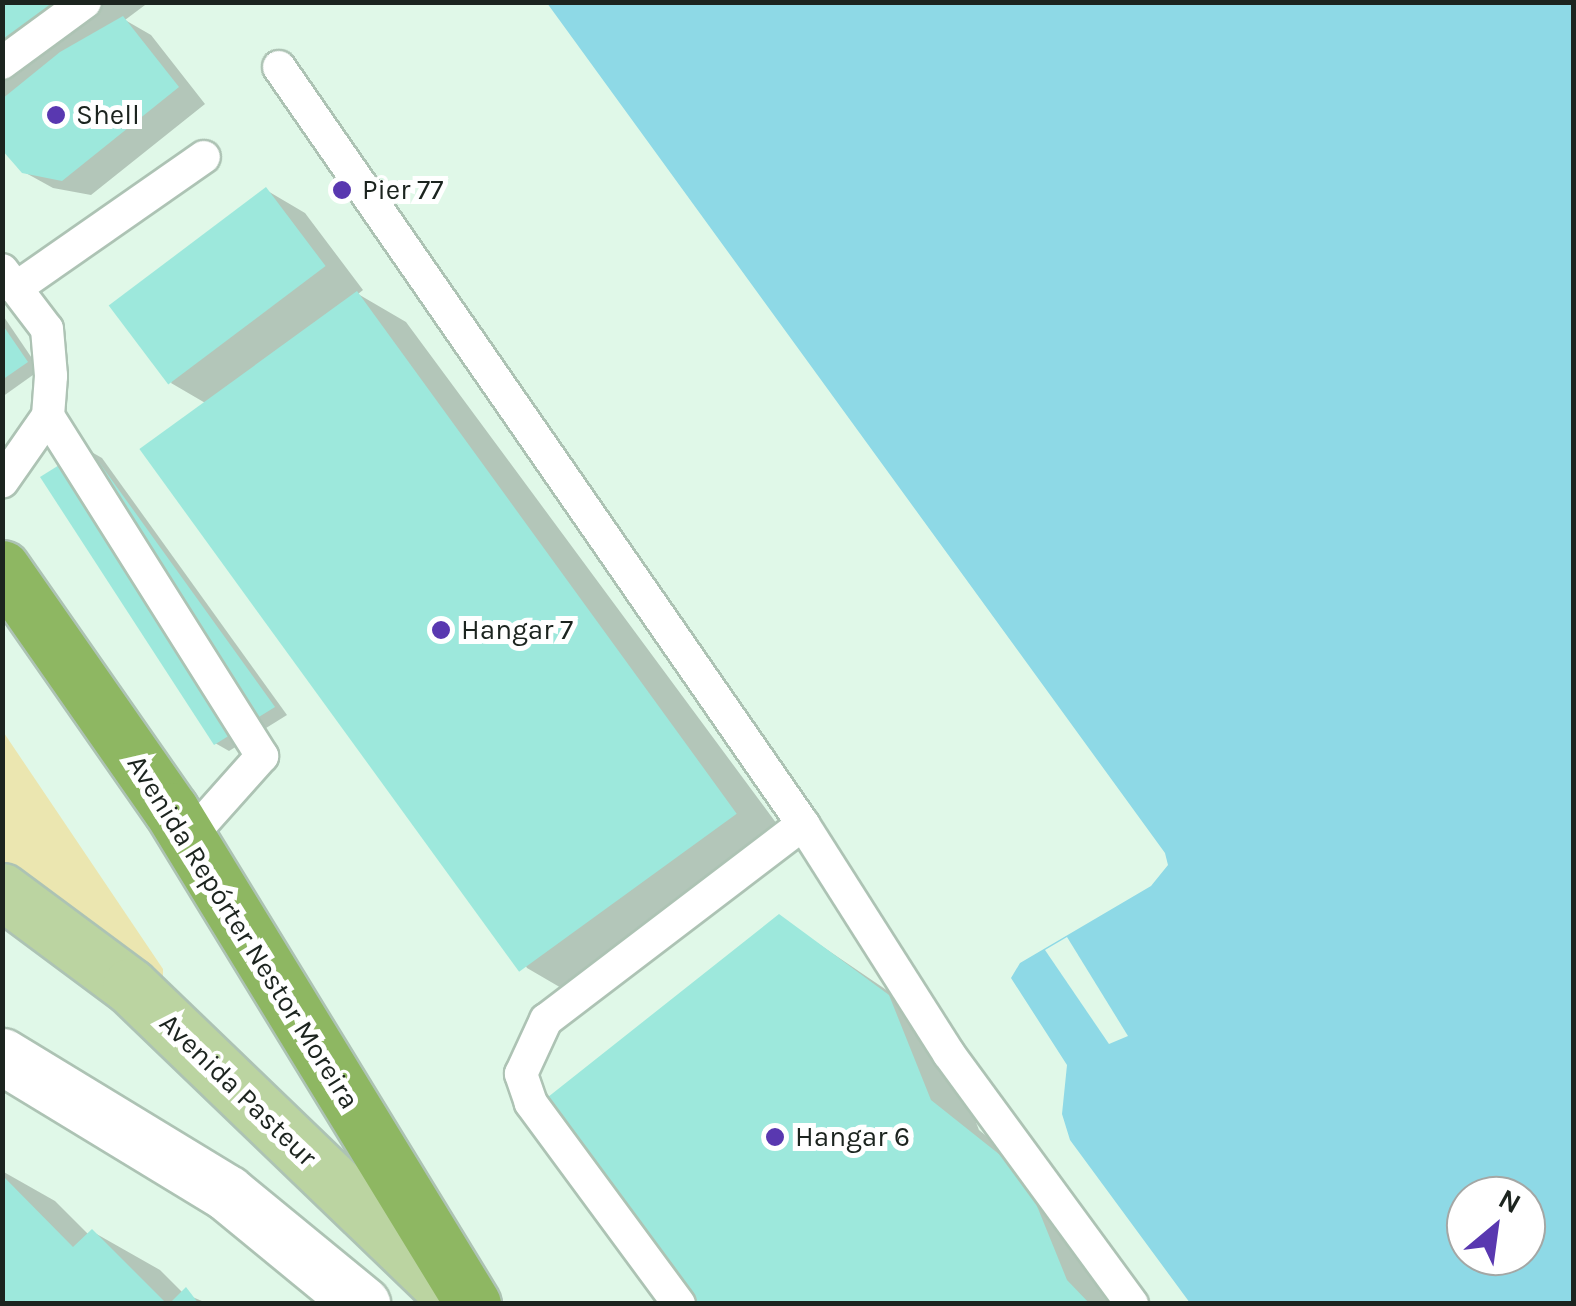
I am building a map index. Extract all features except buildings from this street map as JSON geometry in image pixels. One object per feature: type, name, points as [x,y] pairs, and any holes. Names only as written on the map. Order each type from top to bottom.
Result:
[{"type":"highway","name":"Avenida Repórter Nestor Moreira","points":[[2,568],[188,839],[473,1304]]},
{"type":"main road","name":"Avenida Pasteur","points":[[2,891],[130,986],[460,1304]]},
{"type":"street","points":[[2,1056],[226,1193],[362,1304]]},
{"type":"lane","points":[[2,63],[84,2]]},
{"type":"lane","points":[[279,67],[802,824],[949,1054],[1132,1304]]},
{"type":"lane","points":[[188,839],[262,756],[48,416],[46,328],[9,279],[204,157]]},
{"type":"lane","points":[[2,482],[48,416]]},
{"type":"lane","points":[[679,1304],[531,1103],[521,1074],[546,1020],[802,824]]},
{"type":"shaded area","points":[[2,730],[163,969],[163,978],[3,865]]},
{"type":"water","points":[[547,3],[1573,3],[1573,1303],[1190,1303],[1070,1140],[1062,1114],[1067,1065],[1011,978],[1020,963],[1151,886],[1168,865],[1165,853]]},
{"type":"pier","points":[[1067,937],[1128,1036],[1109,1044],[1045,950]]},
{"type":"place","name":"Shell","points":[[56,115]]},
{"type":"place","name":"Pier 77","points":[[342,190]]},
{"type":"place","name":"Hangar 7","points":[[441,630]]},
{"type":"place","name":"Hangar 6","points":[[775,1137]]}]
